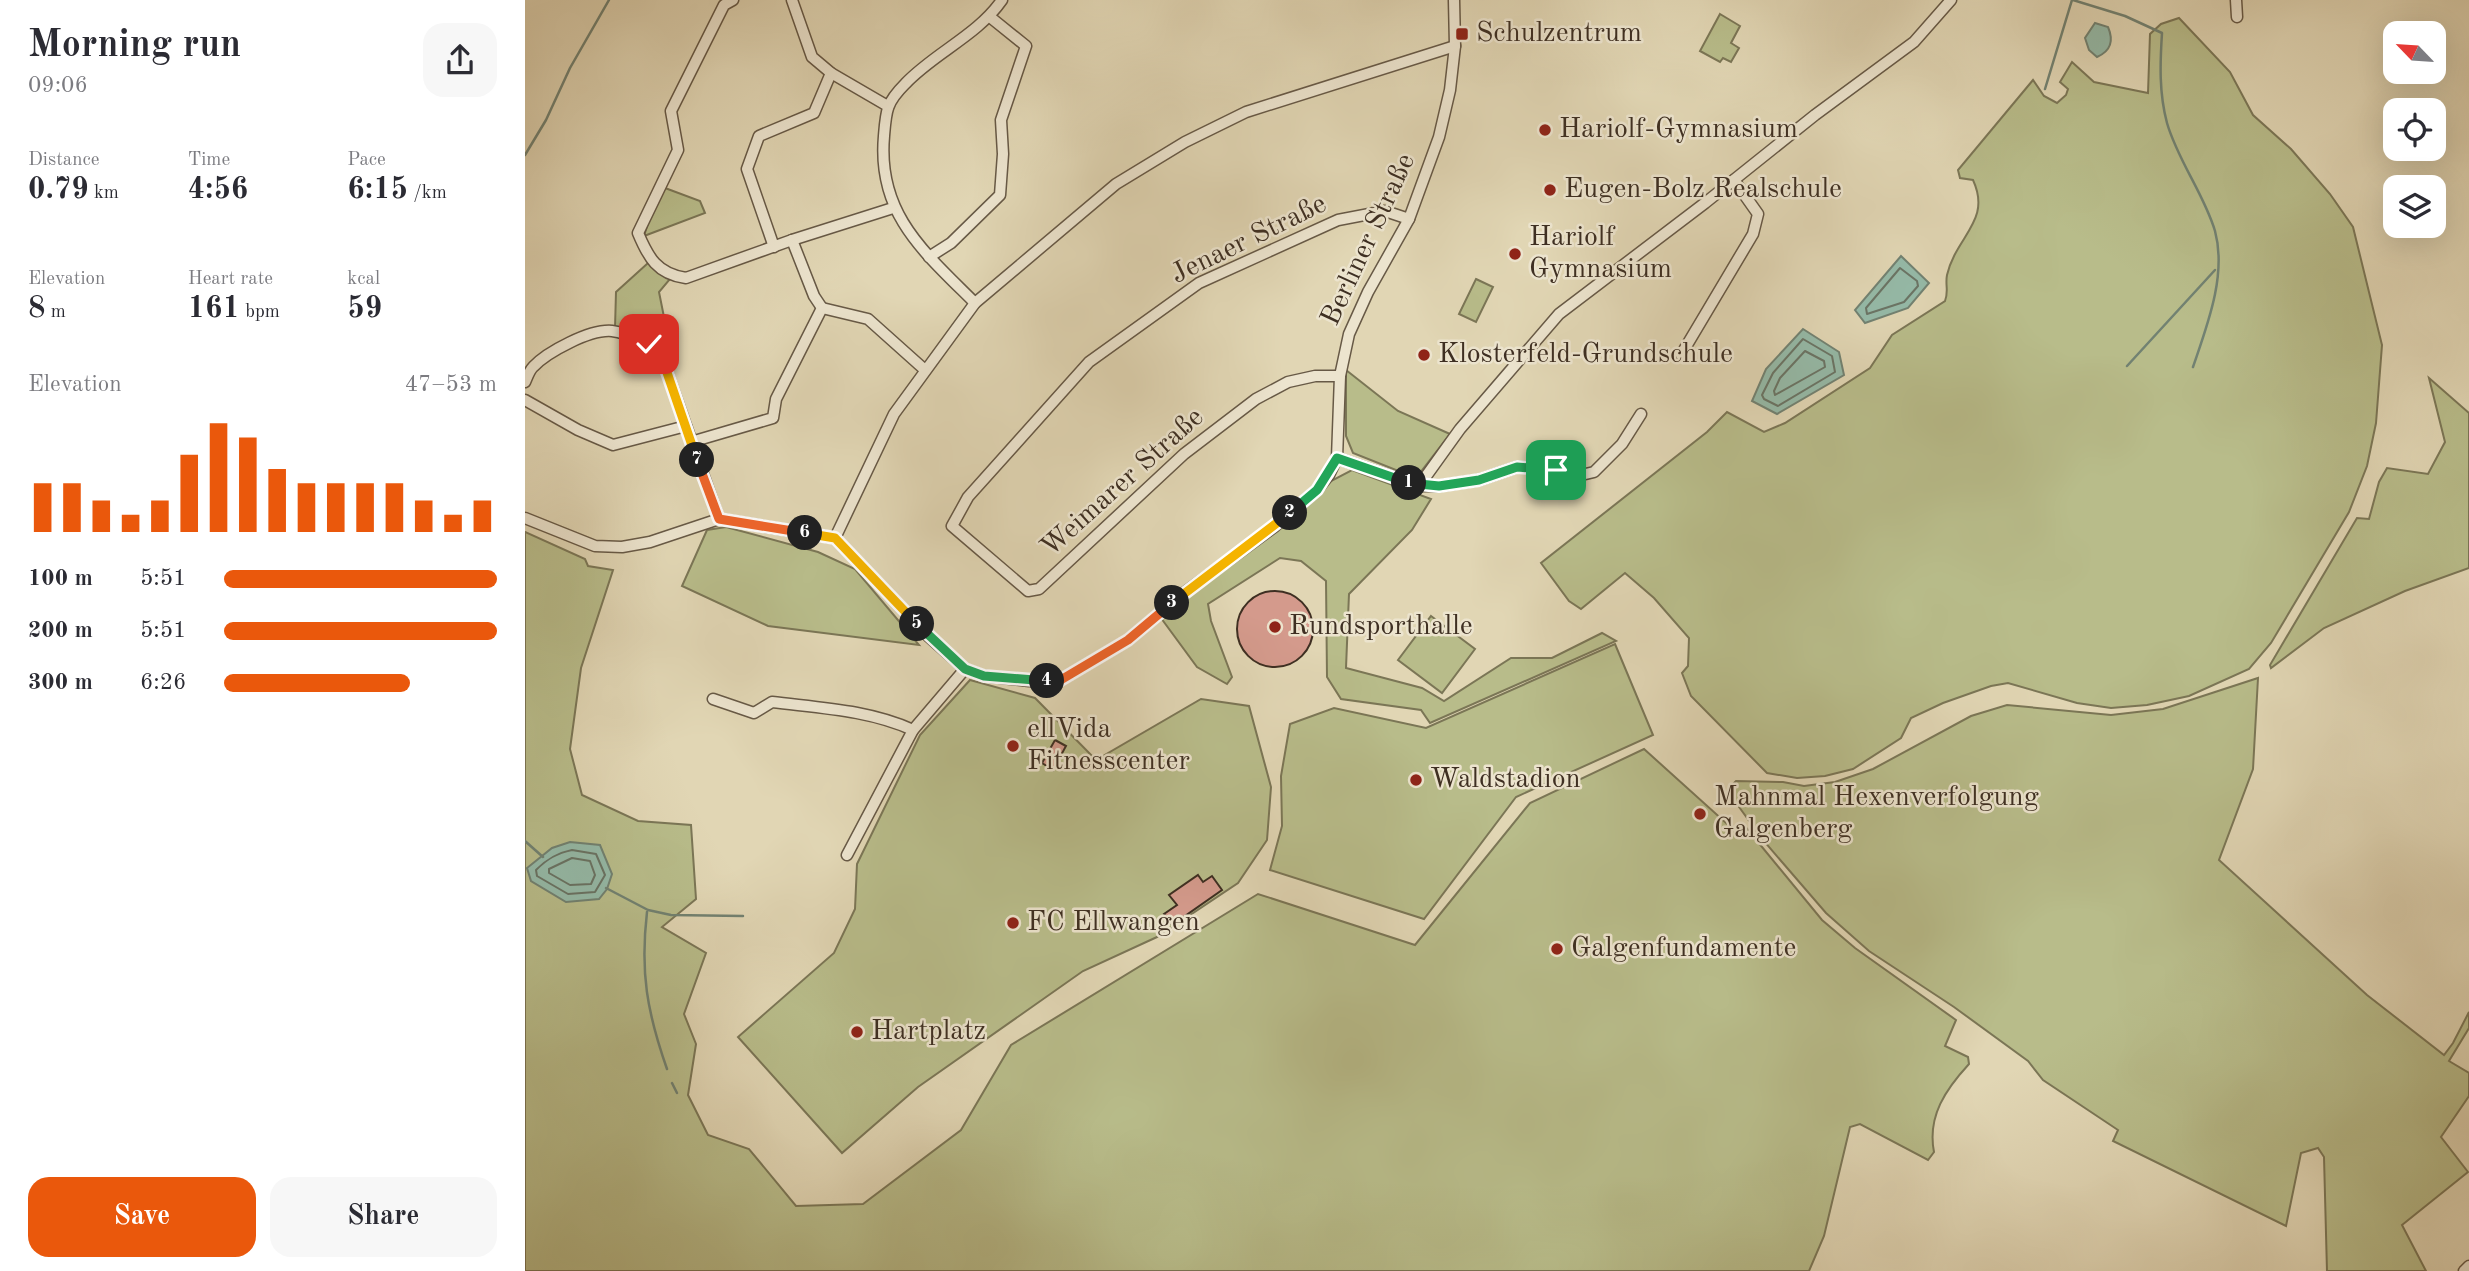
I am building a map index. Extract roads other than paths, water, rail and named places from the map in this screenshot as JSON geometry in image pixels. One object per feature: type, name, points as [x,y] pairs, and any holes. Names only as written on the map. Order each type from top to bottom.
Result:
[{"type":"street","points":[[733,0],[724,5],[671,111],[678,150],[638,233],[649,259],[675,276],[686,278],[893,208]]},
{"type":"street","points":[[792,0],[813,57],[831,73],[886,105]]},
{"type":"street","points":[[975,303],[929,257],[893,208],[882,162],[886,105],[906,82],[990,17],[1002,0]]},
{"type":"street","name":"Berliner Straße","points":[[1337,458],[1340,376],[1349,334],[1368,292],[1409,219],[1439,137],[1450,90],[1455,46],[1454,0]]},
{"type":"street","points":[[1419,486],[1460,429],[1559,314],[1815,115],[1914,42],[1951,0]]},
{"type":"street","points":[[2236,0],[2237,17]]},
{"type":"street","points":[[929,257],[951,243],[1000,195],[1003,154],[1001,120],[1026,46],[990,17]]},
{"type":"street","points":[[835,538],[894,414],[975,303],[1116,184],[1185,142],[1246,112],[1455,46]]},
{"type":"street","points":[[774,247],[747,169],[759,136],[814,113],[831,73]]},
{"type":"street","points":[[1681,355],[1753,234],[1758,214],[1734,180]]},
{"type":"street","name":"Jenaer Straße","points":[[952,526],[968,497],[1089,362],[1199,283],[1338,220],[1385,211],[1409,219]]},
{"type":"street","points":[[792,240],[814,296],[822,309],[868,318],[925,370]]},
{"type":"street","points":[[691,443],[773,418],[776,399],[822,309]]},
{"type":"street","points":[[525,382],[532,368],[568,343],[594,333],[612,331],[649,344],[661,355],[719,519]]},
{"type":"street","name":"Weimarer Straße","points":[[952,526],[1028,591],[1038,589],[1184,454],[1256,399],[1288,382],[1315,376],[1340,376]]},
{"type":"street","points":[[525,400],[578,430],[613,445],[686,426]]},
{"type":"street","points":[[525,518],[595,546],[621,547],[650,542],[719,519],[835,538],[929,637],[965,669],[984,676],[1059,681],[1128,640],[1184,593],[1273,527],[1317,490],[1337,458],[1419,486],[1479,480],[1517,467],[1556,470],[1573,477],[1594,472],[1622,444],[1641,414]]},
{"type":"street","points":[[847,855],[913,730],[965,669]]},
{"type":"street","points":[[713,699],[754,713],[772,702],[865,714],[890,720],[913,730]]},
{"type":"street","points":[[2464,1271],[2469,1266]]},
{"type":"water","points":[[2095,23],[2108,27],[2111,37],[2108,49],[2097,57],[2089,50],[2085,38]]},
{"type":"water","points":[[1901,256],[1929,283],[1908,308],[1865,323],[1855,310]]},
{"type":"water","points":[[1803,329],[1839,352],[1844,375],[1777,414],[1752,401],[1766,369]]},
{"type":"water","points":[[570,842],[600,845],[612,874],[607,889],[599,899],[566,902],[531,881],[527,868],[552,848]]},
{"type":"waterway","points":[[525,155],[609,0]]},
{"type":"waterway","points":[[2045,89],[2072,0]]},
{"type":"waterway","points":[[2073,0],[2125,16],[2162,33],[2161,78],[2167,123],[2210,217],[2218,248],[2219,265],[2214,300],[2193,367]]},
{"type":"waterway","points":[[2127,366],[2215,270]]},
{"type":"waterway","points":[[525,841],[543,857]]},
{"type":"waterway","points":[[606,888],[648,910],[671,915],[743,916]]},
{"type":"waterway","points":[[647,912],[644,954],[647,992],[654,1029],[667,1069]]},
{"type":"waterway","points":[[672,1083],[677,1093]]},
{"type":"place","name":"Schulzentrum","points":[[1462,34]]},
{"type":"place","name":"Hariolf-Gymnasium","points":[[1545,130]]},
{"type":"place","name":"Eugen-Bolz Realschule","points":[[1550,190]]},
{"type":"place","name":"Hariolf Gymnasium","points":[[1515,254]]},
{"type":"place","name":"Klosterfeld-Grundschule","points":[[1424,355]]},
{"type":"place","name":"Rundsporthalle","points":[[1275,627]]},
{"type":"place","name":"ellVida Fitnesscenter","points":[[1013,746]]},
{"type":"place","name":"Waldstadion","points":[[1416,780]]},
{"type":"place","name":"Mahnmal Hexenverfolgung Galgenberg","points":[[1700,814]]},
{"type":"place","name":"FC Ellwangen","points":[[1013,923]]},
{"type":"place","name":"Galgenfundamente","points":[[1557,949]]},
{"type":"place","name":"Hartplatz","points":[[857,1032]]}]
